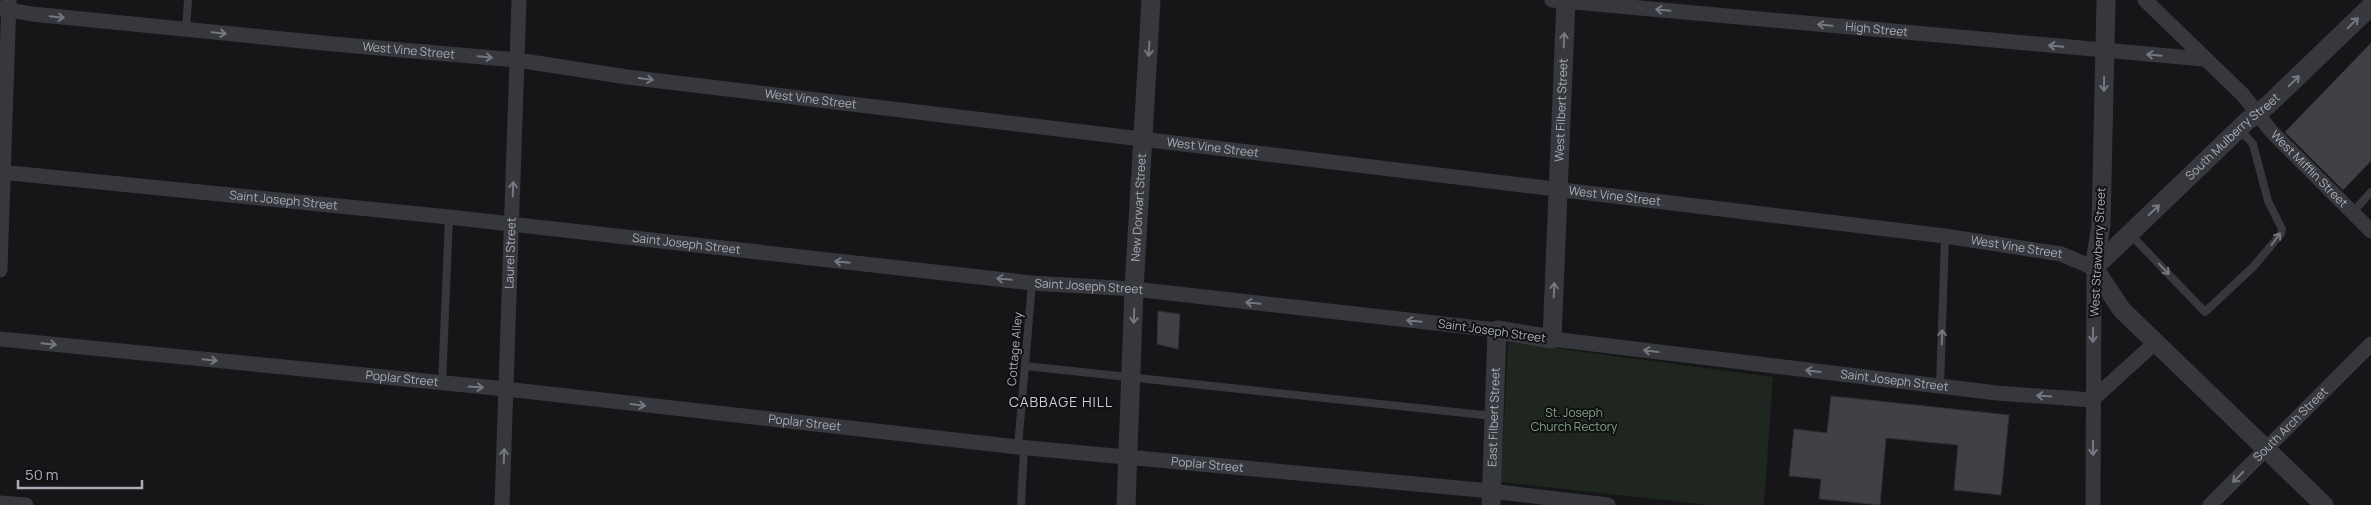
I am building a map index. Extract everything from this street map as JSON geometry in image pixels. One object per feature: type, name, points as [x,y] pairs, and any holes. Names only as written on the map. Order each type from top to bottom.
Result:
[{"type":"street","name":"Laurel Street","points":[[502,505],[519,0]]},
{"type":"street","name":"New Dorwart Street","points":[[1126,505],[1134,289],[1152,0]]},
{"type":"street","name":"High Street","points":[[1561,0],[2203,59]]},
{"type":"street","name":"West Filbert Street","points":[[1552,339],[1558,188],[1561,0]]},
{"type":"street","name":"West Strawberry Street","points":[[2093,505],[2094,268],[2101,225],[2106,0]]},
{"type":"street","name":"West Mifflin Street","points":[[2145,0],[2203,59],[2211,63],[2271,131],[2371,231]]},
{"type":"street","name":"West Vine Street","points":[[6,6],[32,14],[517,60],[627,77],[1945,236],[2061,254],[2094,268]]},
{"type":"street","points":[[0,270],[6,6]]},
{"type":"street","name":"South Mulberry Street","points":[[2094,268],[2239,128],[2371,6]]},
{"type":"street","name":"Saint Joseph Street","points":[[1,172],[449,217],[1032,282],[1134,289],[1498,330],[1552,339],[1997,393],[2092,400]]},
{"type":"street","points":[[2094,268],[2122,310],[2324,505]]},
{"type":"street","name":"East Filbert Street","points":[[1491,498],[1498,330]]},
{"type":"street","name":"Poplar Street","points":[[0,339],[506,390],[1021,448],[1491,498],[1608,505]]},
{"type":"street","points":[[2092,400],[2156,342]]},
{"type":"street","name":"South Arch Street","points":[[2210,505],[2371,344]]},
{"type":"street","points":[[0,503],[26,505]]},
{"type":"lane","points":[[186,30],[188,0]]},
{"type":"lane","points":[[2130,234],[2205,312],[2254,266],[2282,229],[2268,201],[2253,144],[2239,128]]},
{"type":"lane","points":[[2352,213],[2371,192]]},
{"type":"lane","points":[[442,384],[449,217]]},
{"type":"lane","points":[[1940,386],[1945,236]]},
{"type":"lane","name":"Cottage Alley","points":[[1021,505],[1021,448],[1025,366],[1032,282]]},
{"type":"lane","points":[[1025,366],[1494,416]]},
{"type":"green space","name":"St. Joseph Church Rectory","points":[[1508,342],[1773,377],[1764,505],[1709,505],[1501,482]]},
{"type":"building","points":[[2371,43],[2371,161],[2343,190],[2285,132]]},
{"type":"building","points":[[1158,311],[1180,314],[1178,349],[1157,344]]},
{"type":"building","points":[[1831,396],[2009,415],[2001,495],[1954,490],[1958,445],[1886,438],[1880,505],[1819,499],[1821,479],[1789,476],[1794,429],[1827,433]]},
{"type":"district","name":"CABBAGE HILL","points":[[1061,402]]}]
